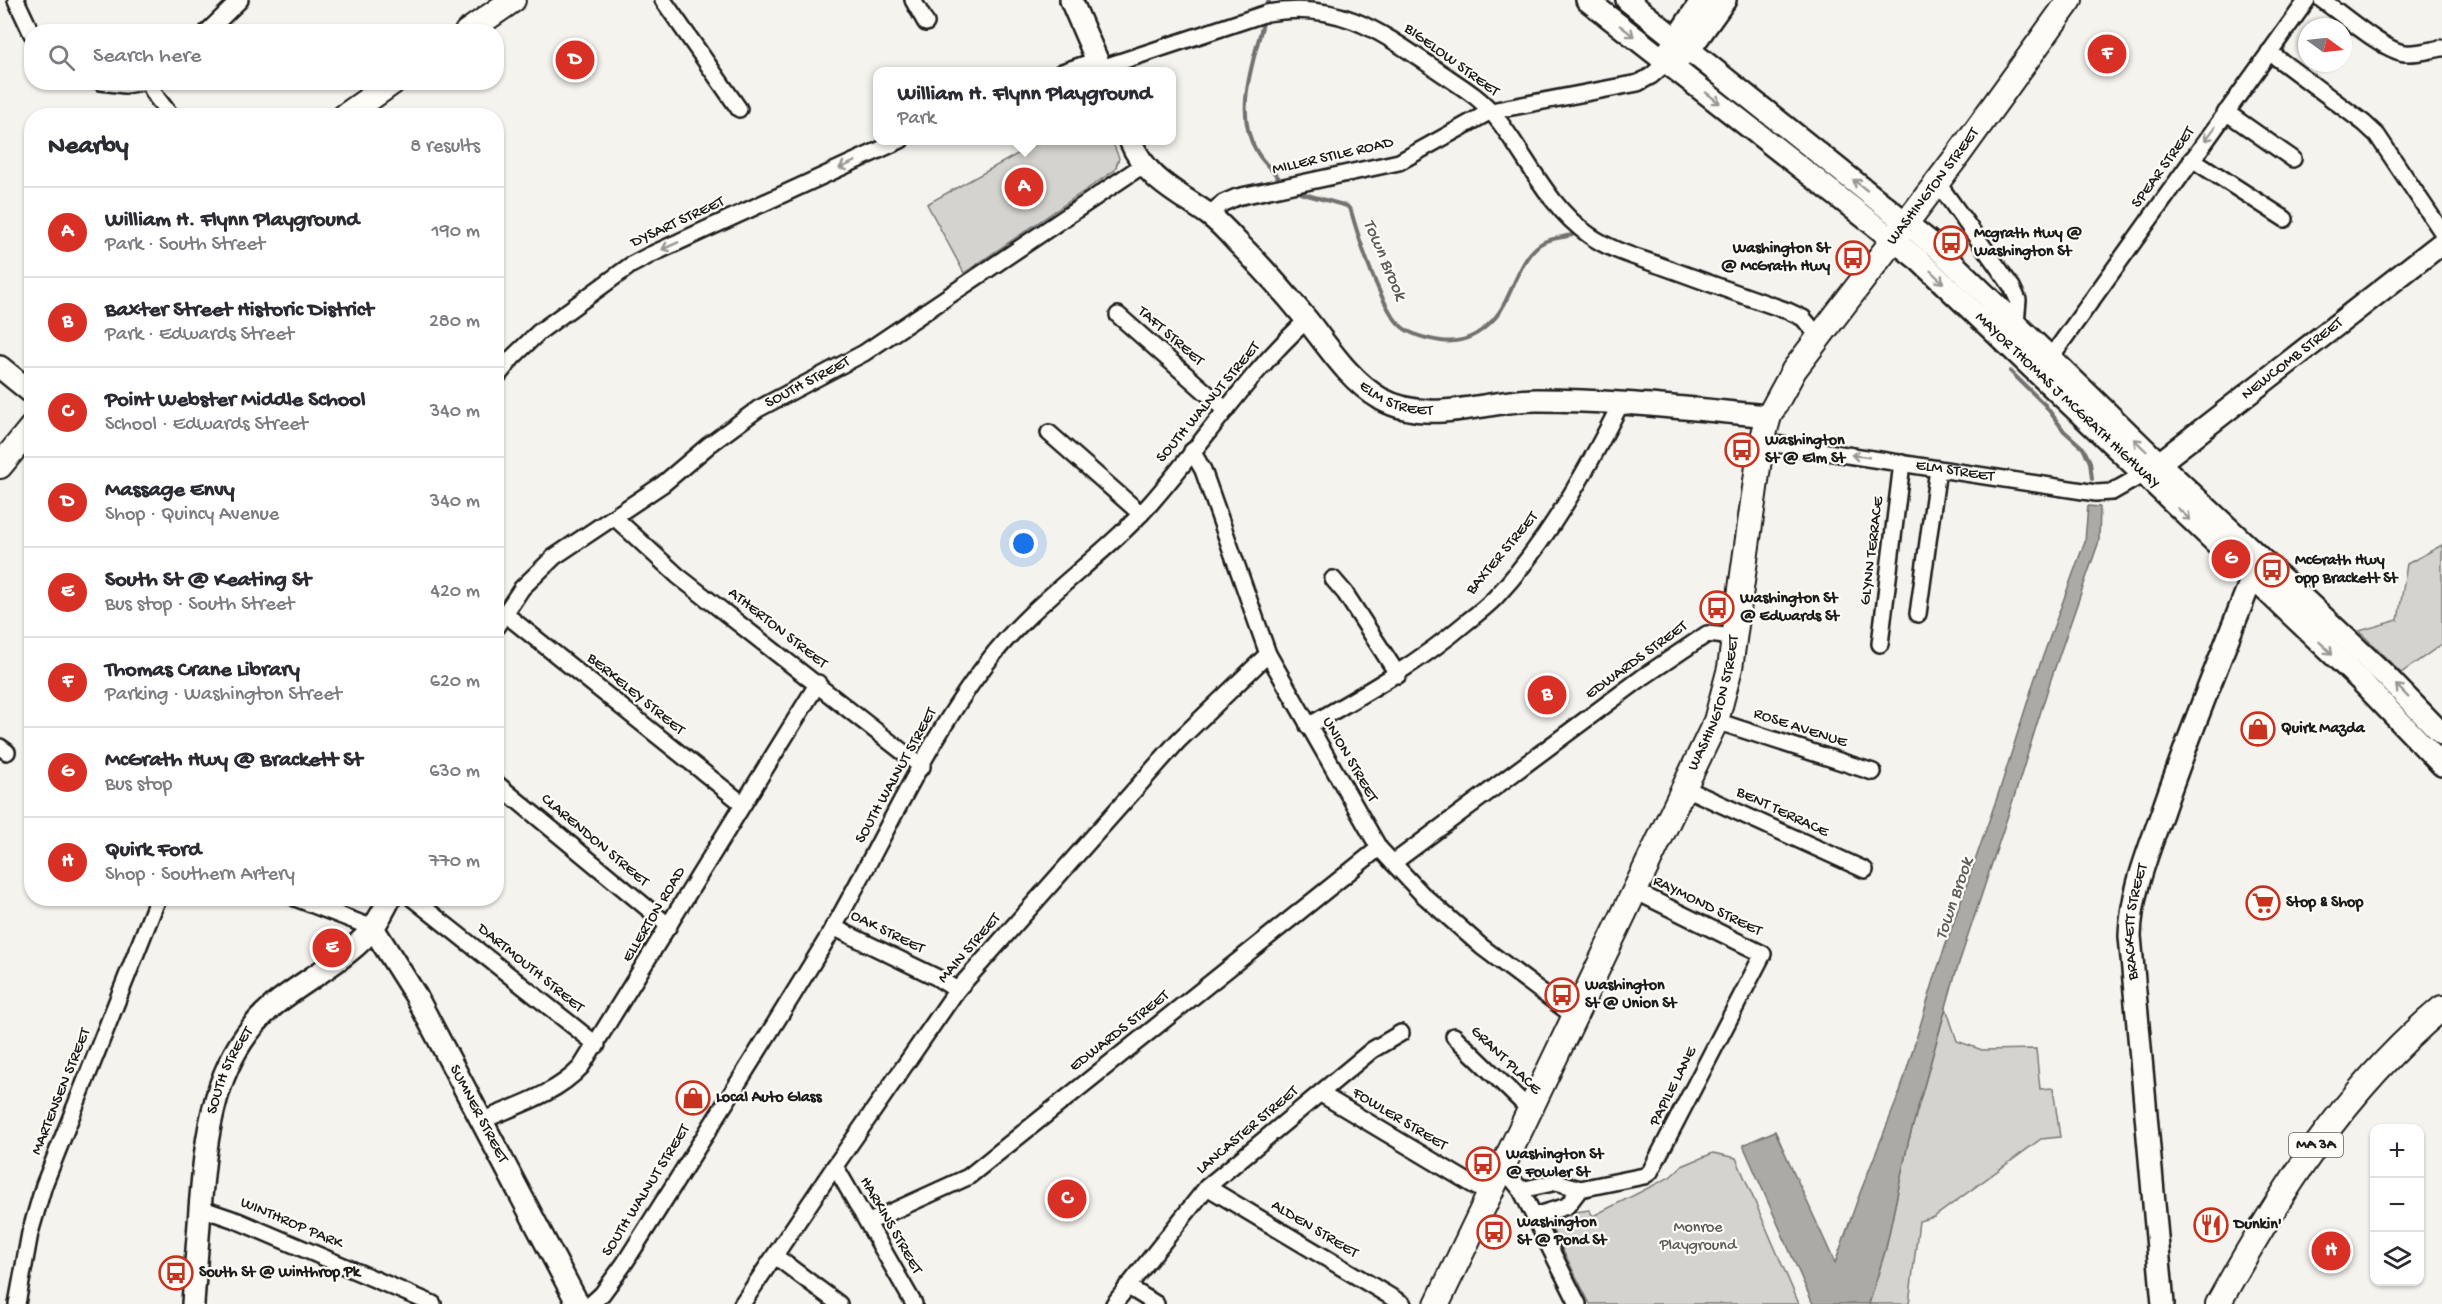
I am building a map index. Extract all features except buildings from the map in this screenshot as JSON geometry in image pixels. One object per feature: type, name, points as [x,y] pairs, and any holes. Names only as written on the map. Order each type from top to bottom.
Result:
[{"type":"main road","points":[[478,24],[513,0]]},
{"type":"main road","name":"WASHINGTON STREET","points":[[1437,1304],[1716,721],[1730,668],[1762,442],[1769,417],[1780,393],[1819,336],[1937,182],[2070,0]]},
{"type":"main road","points":[[356,108],[382,90]]},
{"type":"main road","points":[[0,466],[24,437]]},
{"type":"main road","name":"MA 3A","points":[[2218,1304],[2280,1195],[2327,1130],[2368,1080],[2414,1032],[2442,1008]]},
{"type":"street","points":[[16,0],[27,24]]},
{"type":"street","points":[[215,24],[240,0]]},
{"type":"street","points":[[663,0],[739,109]]},
{"type":"street","points":[[913,0],[926,22]]},
{"type":"street","points":[[1071,0],[1100,66]]},
{"type":"street","name":"MAYOR THOMAS J MCGRATH HIGHWAY","points":[[1587,0],[1667,62],[1900,230],[1936,247],[2051,357],[2151,469]]},
{"type":"street","name":"MAYOR THOMAS J MCGRATH HIGHWAY","points":[[1627,0],[1683,44],[1900,230],[1927,267],[2151,469],[2258,570],[2442,765]]},
{"type":"street","points":[[1683,44],[1702,0]]},
{"type":"street","points":[[1667,62],[1667,55],[1683,44],[1725,0]]},
{"type":"street","name":"SPEAR STREET","points":[[2051,357],[2307,0]]},
{"type":"street","points":[[2322,0],[2389,48],[2403,53],[2442,48]]},
{"type":"street","name":"BIGELOW STREET","points":[[1100,66],[1267,13],[1287,10],[1344,16],[1374,28],[1471,93],[1491,111],[1556,205],[1587,234],[1638,258],[1803,318],[1819,336]]},
{"type":"street","points":[[2269,52],[2377,135],[2442,232]]},
{"type":"street","name":"MILLER STILE ROAD","points":[[1208,215],[1216,207],[1237,197],[1399,162],[1491,111],[1638,83],[1651,76],[1667,62]]},
{"type":"street","points":[[153,90],[165,108]]},
{"type":"street","points":[[2226,112],[2293,159]]},
{"type":"street","name":"DYSART STREET","points":[[504,368],[539,332],[631,265],[891,145]]},
{"type":"street","name":"ELM STREET","points":[[1132,145],[1143,165],[1156,179],[1228,231],[1266,272],[1362,386],[1396,406],[1432,412],[1518,401],[1622,403],[1769,417]]},
{"type":"street","points":[[2192,159],[2285,219]]},
{"type":"street","name":"SOUTH STREET","points":[[504,613],[522,588],[554,557],[663,484],[709,445],[758,409],[864,353],[1143,165]]},
{"type":"street","points":[[1937,182],[2012,287],[2018,300],[2016,324]]},
{"type":"street","name":"NEWCOMB STREET","points":[[2151,469],[2442,243]]},
{"type":"street","name":"TAFT STREET","points":[[1118,315],[1226,410]]},
{"type":"street","name":"SOUTH WALNUT STREET","points":[[591,1304],[602,1294],[624,1264],[833,927],[970,686],[1003,642],[1023,620],[1141,514],[1226,410],[1306,320]]},
{"type":"street","points":[[0,367],[24,386]]},
{"type":"street","name":"BAXTER STREET","points":[[1308,726],[1398,675],[1440,645],[1495,598],[1552,525],[1582,479],[1622,403]]},
{"type":"street","points":[[1049,433],[1141,514]]},
{"type":"street","name":"ELM STREET","points":[[1762,442],[2096,493],[2112,492],[2151,469]]},
{"type":"street","name":"UNION STREET","points":[[1192,451],[1203,470],[1268,654],[1379,848],[1422,894],[1482,947],[1575,1017]]},
{"type":"street","name":"GLYNN TERRACE","points":[[1880,644],[1902,463]]},
{"type":"street","points":[[1918,614],[1938,469]]},
{"type":"street","name":"ATHERTON STREET","points":[[614,517],[678,576],[818,683],[922,767]]},
{"type":"street","name":"MAYOR THOMAS J MCGRATH HIGHWAY","points":[[2258,570],[2385,675],[2442,734]]},
{"type":"street","name":"BRACKETT STREET","points":[[2163,1304],[2130,936],[2131,915],[2135,894],[2174,776],[2258,570]]},
{"type":"street","points":[[1333,579],[1345,593],[1398,675]]},
{"type":"street","name":"BERKELEY STREET","points":[[504,613],[743,804]]},
{"type":"street","name":"EDWARDS STREET","points":[[1394,863],[1643,677],[1707,633],[1735,637]]},
{"type":"street","name":"MAIN STREET","points":[[742,1304],[957,990],[1178,741],[1268,654]]},
{"type":"street","name":"ELLERTON ROAD","points":[[481,1121],[569,1080],[597,1045],[818,683]]},
{"type":"street","name":"ROSE AVENUE","points":[[1716,721],[1873,772]]},
{"type":"street","name":"BENT TERRACE","points":[[1685,788],[1865,870]]},
{"type":"street","name":"CLARENDON STREET","points":[[504,790],[669,926]]},
{"type":"street","name":"EDWARDS STREET","points":[[869,1222],[968,1176],[1379,848]]},
{"type":"street","name":"RAYMOND STREET","points":[[1635,891],[1763,954]]},
{"type":"street","name":"MARTENSEN STREET","points":[[17,1304],[28,1241],[44,1185],[155,906]]},
{"type":"street","points":[[316,906],[373,928]]},
{"type":"street","name":"SOUTH STREET","points":[[194,1304],[203,1168],[209,1127],[224,1072],[236,1050],[272,1007],[358,943],[373,928],[385,906]]},
{"type":"street","name":"DARTMOUTH STREET","points":[[422,906],[597,1045]]},
{"type":"street","name":"OAK STREET","points":[[833,927],[943,980],[957,990]]},
{"type":"street","name":"SUMNER STREET","points":[[373,928],[416,996],[578,1304]]},
{"type":"street","name":"PAPILE LANE","points":[[1521,1190],[1557,1182],[1580,1189],[1644,1176],[1650,1172],[1763,954]]},
{"type":"street","name":"LANCASTER STREET","points":[[1113,1304],[1207,1187],[1372,1050],[1401,1033]]},
{"type":"street","name":"GRANT PLACE","points":[[1454,1036],[1531,1111]]},
{"type":"street","name":"FOWLER STREET","points":[[1321,1094],[1490,1195]]},
{"type":"street","name":"HARKINS STREET","points":[[835,1166],[914,1304]]},
{"type":"street","points":[[1503,1168],[1521,1190],[1578,1304]]},
{"type":"street","name":"ALDEN STREET","points":[[1207,1187],[1403,1304]]},
{"type":"street","points":[[1534,1216],[1567,1206],[1580,1189]]},
{"type":"street","name":"WINTHROP PARK","points":[[200,1208],[238,1221],[433,1304]]},
{"type":"street","points":[[775,1256],[839,1304]]},
{"type":"street","points":[[1127,1286],[1156,1304]]},
{"type":"green space","points":[[1034,145],[1114,145],[1119,158],[1115,170],[964,273],[927,204]]},
{"type":"green space","points":[[2442,545],[2442,644],[2401,673],[2359,631],[2398,620],[2407,564]]},
{"type":"green space","points":[[1946,1008],[1957,1041],[1982,1050],[2036,1049],[2040,1089],[2053,1088],[2060,1137],[2041,1139],[1934,1217],[1919,1221],[1909,1304],[1869,1304],[1886,1248],[1908,1143]]},
{"type":"green space","name":"Monroe Playground","points":[[1713,1153],[1736,1158],[1799,1304],[1590,1304],[1548,1221],[1555,1215],[1589,1210],[1593,1216],[1670,1177],[1682,1166]]},
{"type":"shaded area","points":[[2088,506],[2100,507],[2099,541],[2050,682],[1955,975],[1908,1143],[1886,1248],[1869,1304],[1813,1304],[1743,1145],[1775,1131],[1835,1263],[1900,1092],[1937,970],[2000,789],[2035,678],[2085,541]]},
{"type":"waterway","name":"Town Brook","points":[[1263,23],[1247,88],[1246,121],[1257,152],[1278,177]]},
{"type":"waterway","name":"Town Brook","points":[[1300,193],[1347,206],[1351,211],[1379,290],[1394,318],[1411,333],[1441,341],[1463,340],[1482,330],[1500,311],[1522,266],[1537,247],[1546,241],[1572,235]]},
{"type":"waterway","name":"Town Brook","points":[[2010,371],[2045,405],[2064,431],[2083,448],[2090,462],[2092,479]]},
{"type":"place","name":"Thomas Crane Library","points":[[2107,54]]},
{"type":"place","name":"Massage Envy","points":[[575,60]]},
{"type":"place","name":"William H. Flynn Playground","points":[[1024,187]]},
{"type":"place","name":"Mcgrath Hwy @ Washington St","points":[[1951,243]]},
{"type":"place","name":"Washington St @ McGrath Hwy","points":[[1853,258]]},
{"type":"place","name":"Washington St @ Elm St","points":[[1742,450]]},
{"type":"place","name":"McGrath Hwy @ Brackett St","points":[[2231,559]]},
{"type":"place","name":"McGrath Hwy opp Brackett St","points":[[2272,570]]},
{"type":"place","name":"Washington St @ Edwards St","points":[[1717,608]]},
{"type":"place","name":"Baxter Street Historic District","points":[[1547,695]]},
{"type":"place","name":"Quirk Mazda","points":[[2258,729]]},
{"type":"place","name":"Stop & Shop","points":[[2263,903]]},
{"type":"place","name":"South St @ Keating St","points":[[332,948]]},
{"type":"place","name":"Washington St @ Union St","points":[[1562,995]]},
{"type":"place","name":"Local Auto Glass","points":[[693,1098]]},
{"type":"place","name":"Washington St @ Fowler St","points":[[1483,1164]]},
{"type":"place","name":"Point Webster Middle School","points":[[1067,1199]]},
{"type":"place","name":"Dunkin'","points":[[2211,1225]]},
{"type":"place","name":"Washington St @ Pond St","points":[[1494,1232]]},
{"type":"place","name":"Quirk Ford","points":[[2331,1251]]},
{"type":"place","name":"South St @ Winthrop Pk","points":[[176,1273]]}]
